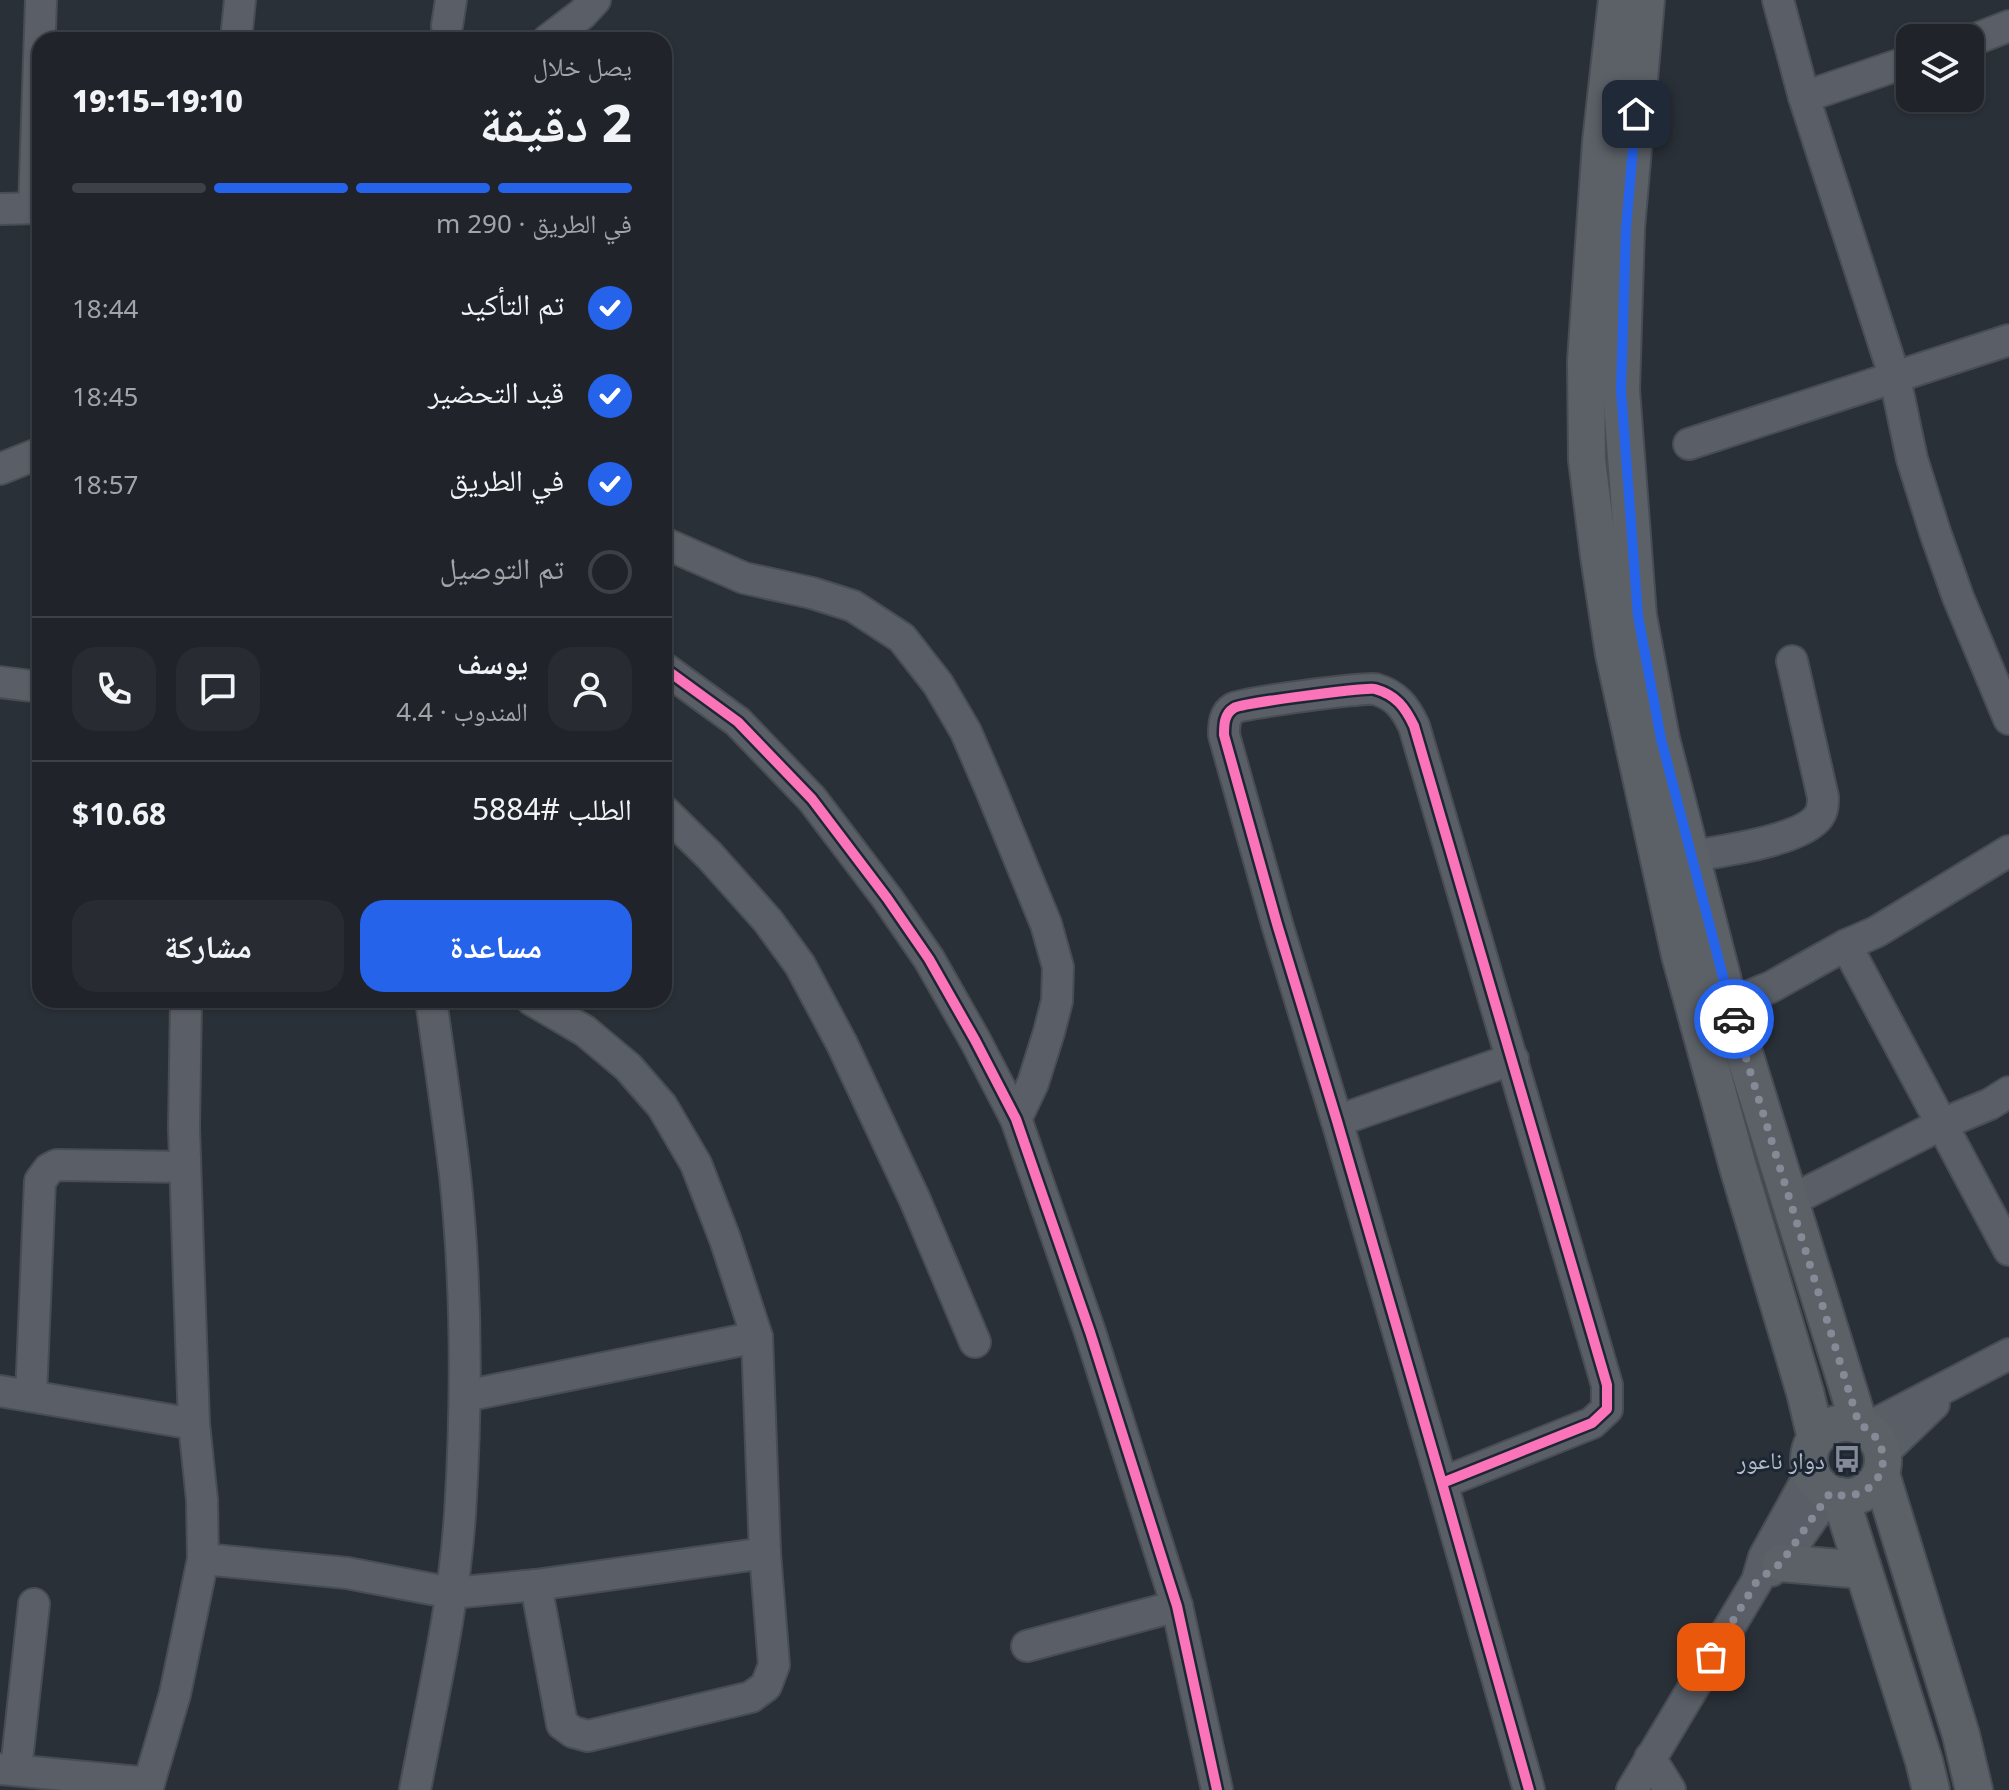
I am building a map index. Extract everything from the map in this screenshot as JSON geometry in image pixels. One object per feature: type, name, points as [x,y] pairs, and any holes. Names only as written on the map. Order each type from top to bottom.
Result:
[{"type":"main road","points":[[1617,0],[1601,142],[1586,361],[1587,460],[1614,654],[1680,955],[1738,1167],[1805,1392],[1824,1475],[1862,1570],[1931,1790]]},
{"type":"main road","points":[[1646,0],[1626,228],[1621,390],[1638,616],[1661,739],[1729,1004],[1790,1201],[1873,1445],[1961,1735],[1974,1790]]},
{"type":"main road","points":[[1824,1475],[1835,1424],[1873,1445]]},
{"type":"main road","points":[[1824,1475],[1856,1495],[1871,1487],[1873,1445]]},
{"type":"main road","points":[[1769,1572],[1862,1570]]},
{"type":"street","points":[[40,32],[41,0]]},
{"type":"street","points":[[237,32],[240,0]]},
{"type":"street","points":[[558,32],[595,0]]},
{"type":"street","points":[[1778,0],[1804,97],[1895,378],[1912,459],[1935,532],[1958,597],[2009,719]]},
{"type":"street","points":[[1984,36],[2009,26]]},
{"type":"street","points":[[1804,97],[1896,66]]},
{"type":"street","points":[[0,209],[32,208]]},
{"type":"street","points":[[1689,444],[2009,340]]},
{"type":"street","points":[[0,469],[32,456]]},
{"type":"street","points":[[672,546],[744,578],[853,606],[902,638],[938,684],[966,732],[991,790],[1046,924],[1058,967],[1057,1001],[1049,1032],[1033,1083],[1016,1119]]},
{"type":"street","points":[[1692,856],[1752,846],[1783,837],[1818,818],[1823,797],[1792,661]]},
{"type":"street","points":[[672,674],[738,722],[812,799],[929,959],[1016,1119],[1090,1332],[1177,1606],[1217,1790]]},
{"type":"street","points":[[0,682],[32,686]]},
{"type":"street","points":[[1442,1483],[1592,1423],[1607,1409],[1607,1385],[1419,741],[1405,707],[1393,697],[1372,688],[1234,708],[1226,716],[1224,735],[1529,1790]]},
{"type":"street","points":[[672,819],[768,921],[800,965],[842,1044],[908,1186],[975,1342]]},
{"type":"street","points":[[1729,1004],[1771,987],[1846,945],[1876,932],[2009,851]]},
{"type":"street","points":[[1846,945],[2009,1250]]},
{"type":"street","points":[[34,1604],[8,1769],[148,1786],[175,1694],[203,1559],[202,1500],[194,1424],[185,1167],[186,1008]]},
{"type":"street","points":[[415,1790],[452,1593],[460,1516],[465,1396],[457,1202],[432,1008]]},
{"type":"street","points":[[536,1585],[562,1724],[573,1732],[588,1736],[751,1697],[766,1686],[774,1665],[765,1553],[757,1337],[725,1239],[696,1164],[662,1106],[628,1067],[585,1031],[546,1008]]},
{"type":"street","points":[[1337,1121],[1513,1059]]},
{"type":"street","points":[[1790,1201],[2009,1092]]},
{"type":"street","points":[[31,1396],[40,1181],[49,1169],[57,1165],[185,1167]]},
{"type":"street","points":[[465,1396],[757,1337]]},
{"type":"street","points":[[1873,1445],[1959,1381],[2009,1354]]},
{"type":"street","points":[[0,1391],[194,1424]]},
{"type":"street","points":[[1632,1790],[1769,1572],[1824,1475]]},
{"type":"street","points":[[203,1559],[347,1573],[452,1593],[536,1585],[765,1553]]},
{"type":"street","points":[[1027,1646],[1177,1606]]},
{"type":"street","points":[[1650,1758],[1670,1790]]},
{"type":"cycle path","points":[[672,674],[738,722],[812,799],[929,959],[1016,1119],[1090,1332],[1177,1606],[1217,1790]]},
{"type":"cycle path","points":[[1442,1483],[1592,1423],[1607,1409],[1607,1385],[1411,719],[1394,698],[1375,689],[1304,696],[1234,708],[1228,713],[1224,735],[1529,1790]]},
{"type":"way so far","points":[[1711,1657],[1757,1581],[1781,1563],[1830,1493],[1856,1495],[1871,1487],[1881,1474],[1883,1453],[1878,1438],[1859,1424],[1734,1019]]},
{"type":"place","name":"دوار ناعور","points":[[1847,1459]]},
{"type":"route","points":[[1636,114],[1626,228],[1621,390],[1638,616],[1661,739],[1734,1019]]}]
